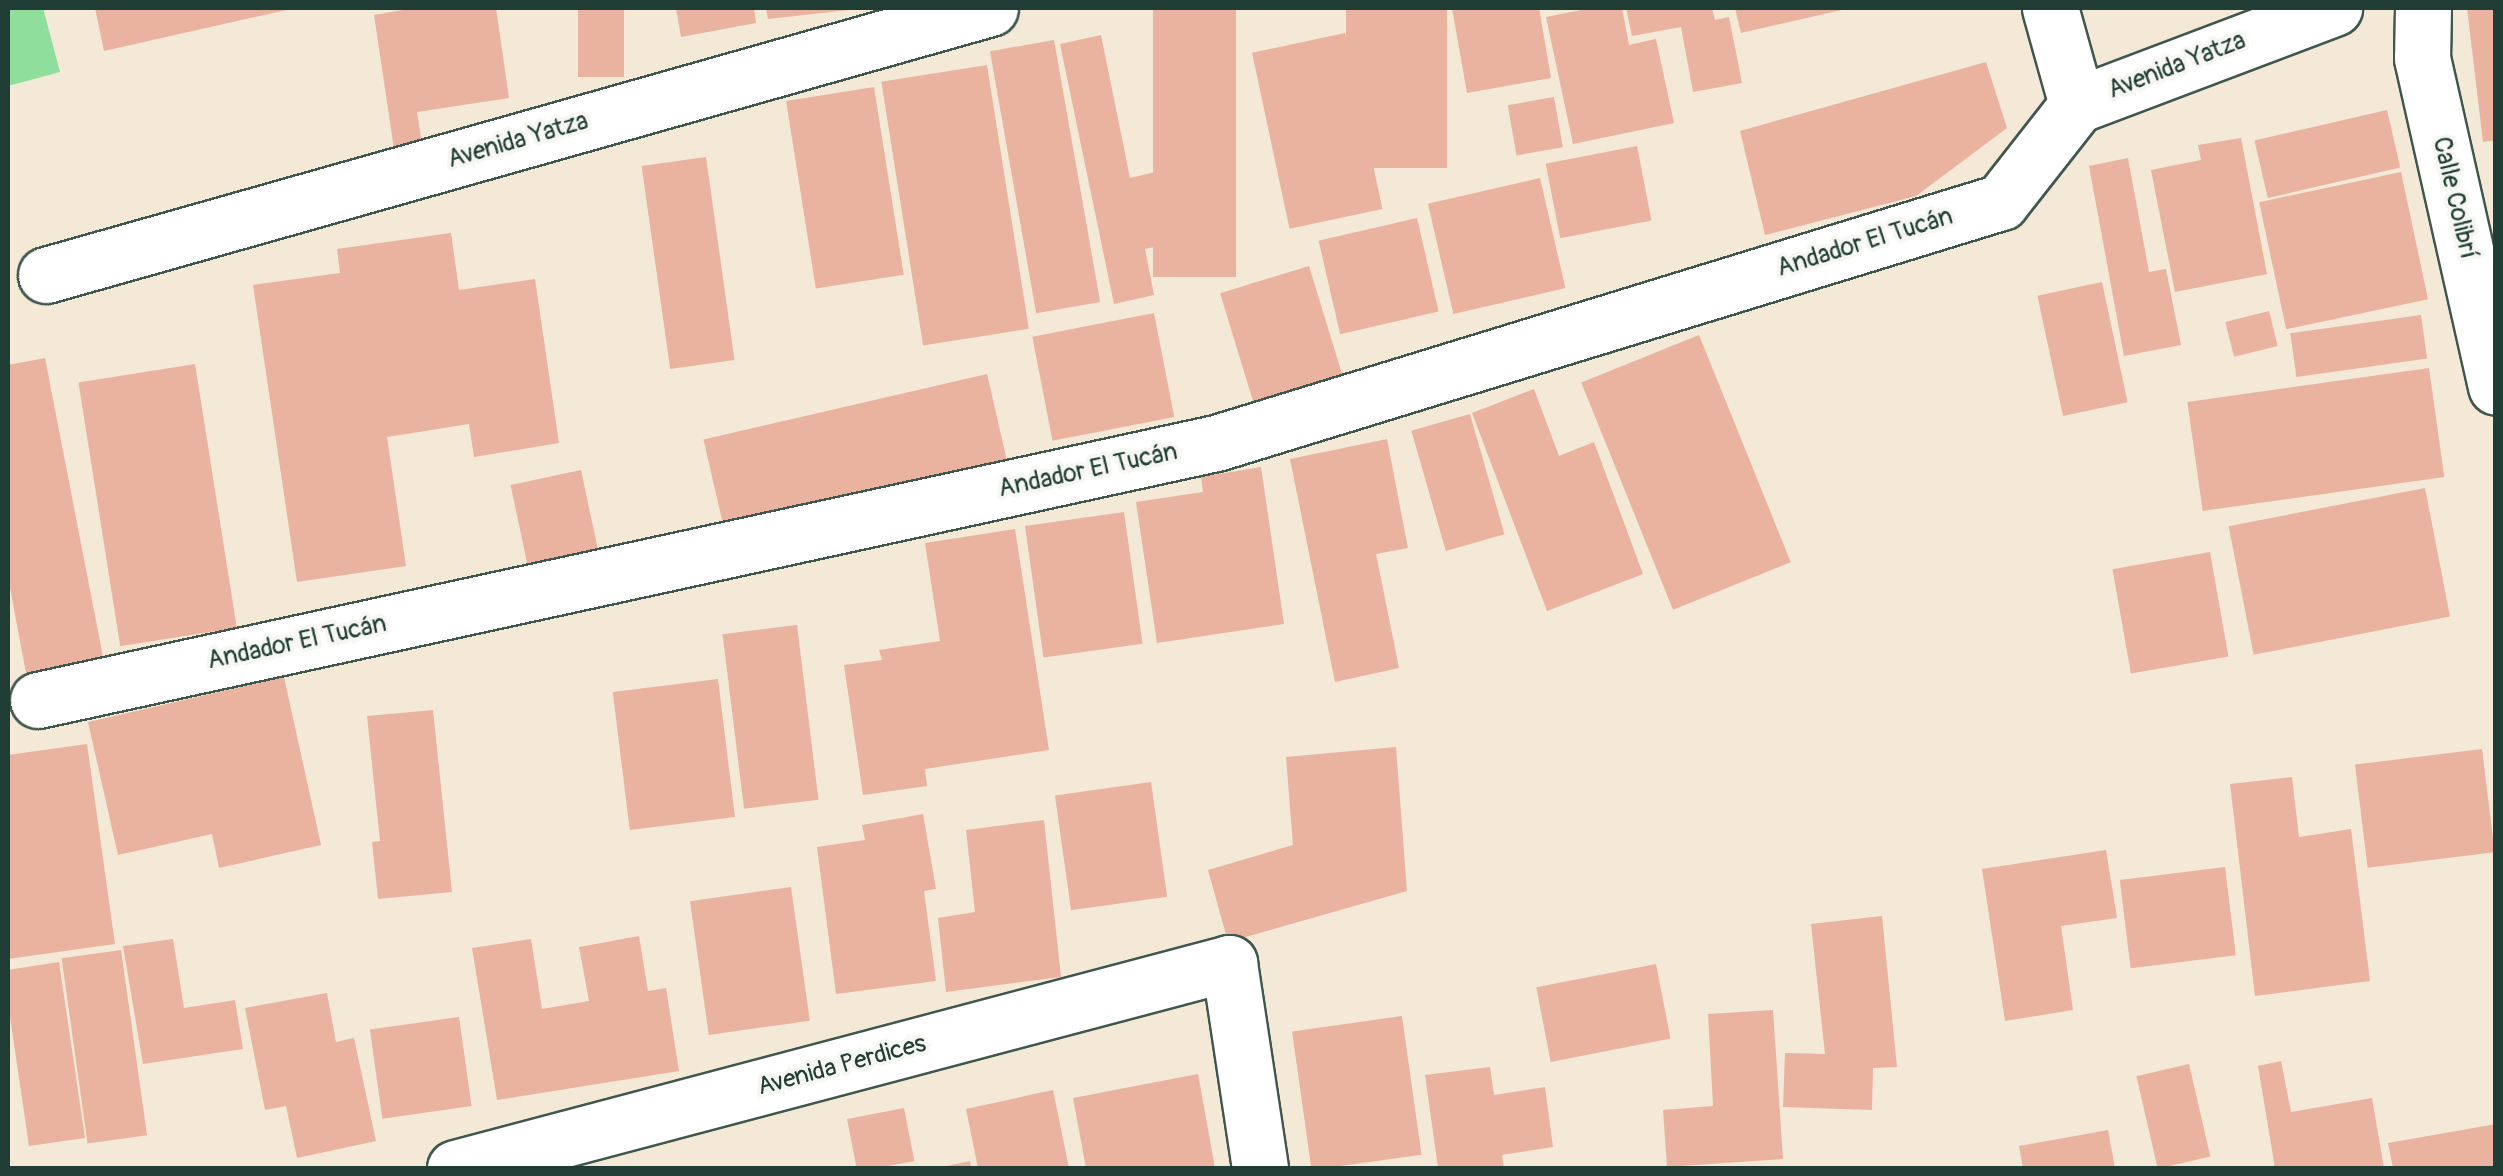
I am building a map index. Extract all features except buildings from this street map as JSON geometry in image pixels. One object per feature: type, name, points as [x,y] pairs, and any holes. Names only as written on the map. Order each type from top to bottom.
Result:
[{"type":"street","name":"Avenida Yatza","points":[[46,275],[990,8]]},
{"type":"street","points":[[2050,8],[2077,105]]},
{"type":"street","name":"Avenida Yatza","points":[[2077,105],[2334,8]]},
{"type":"street","name":"Calle Colibrí","points":[[2424,8],[2422,58],[2496,387]]},
{"type":"street","name":"Andador El Tucán","points":[[38,700],[1216,443],[2000,202],[2077,105]]},
{"type":"street","name":"Avenida Perdices","points":[[455,1168],[1229,962],[1260,1168]]},
{"type":"green space","points":[[8,8],[43,8],[60,72],[8,86]]}]
